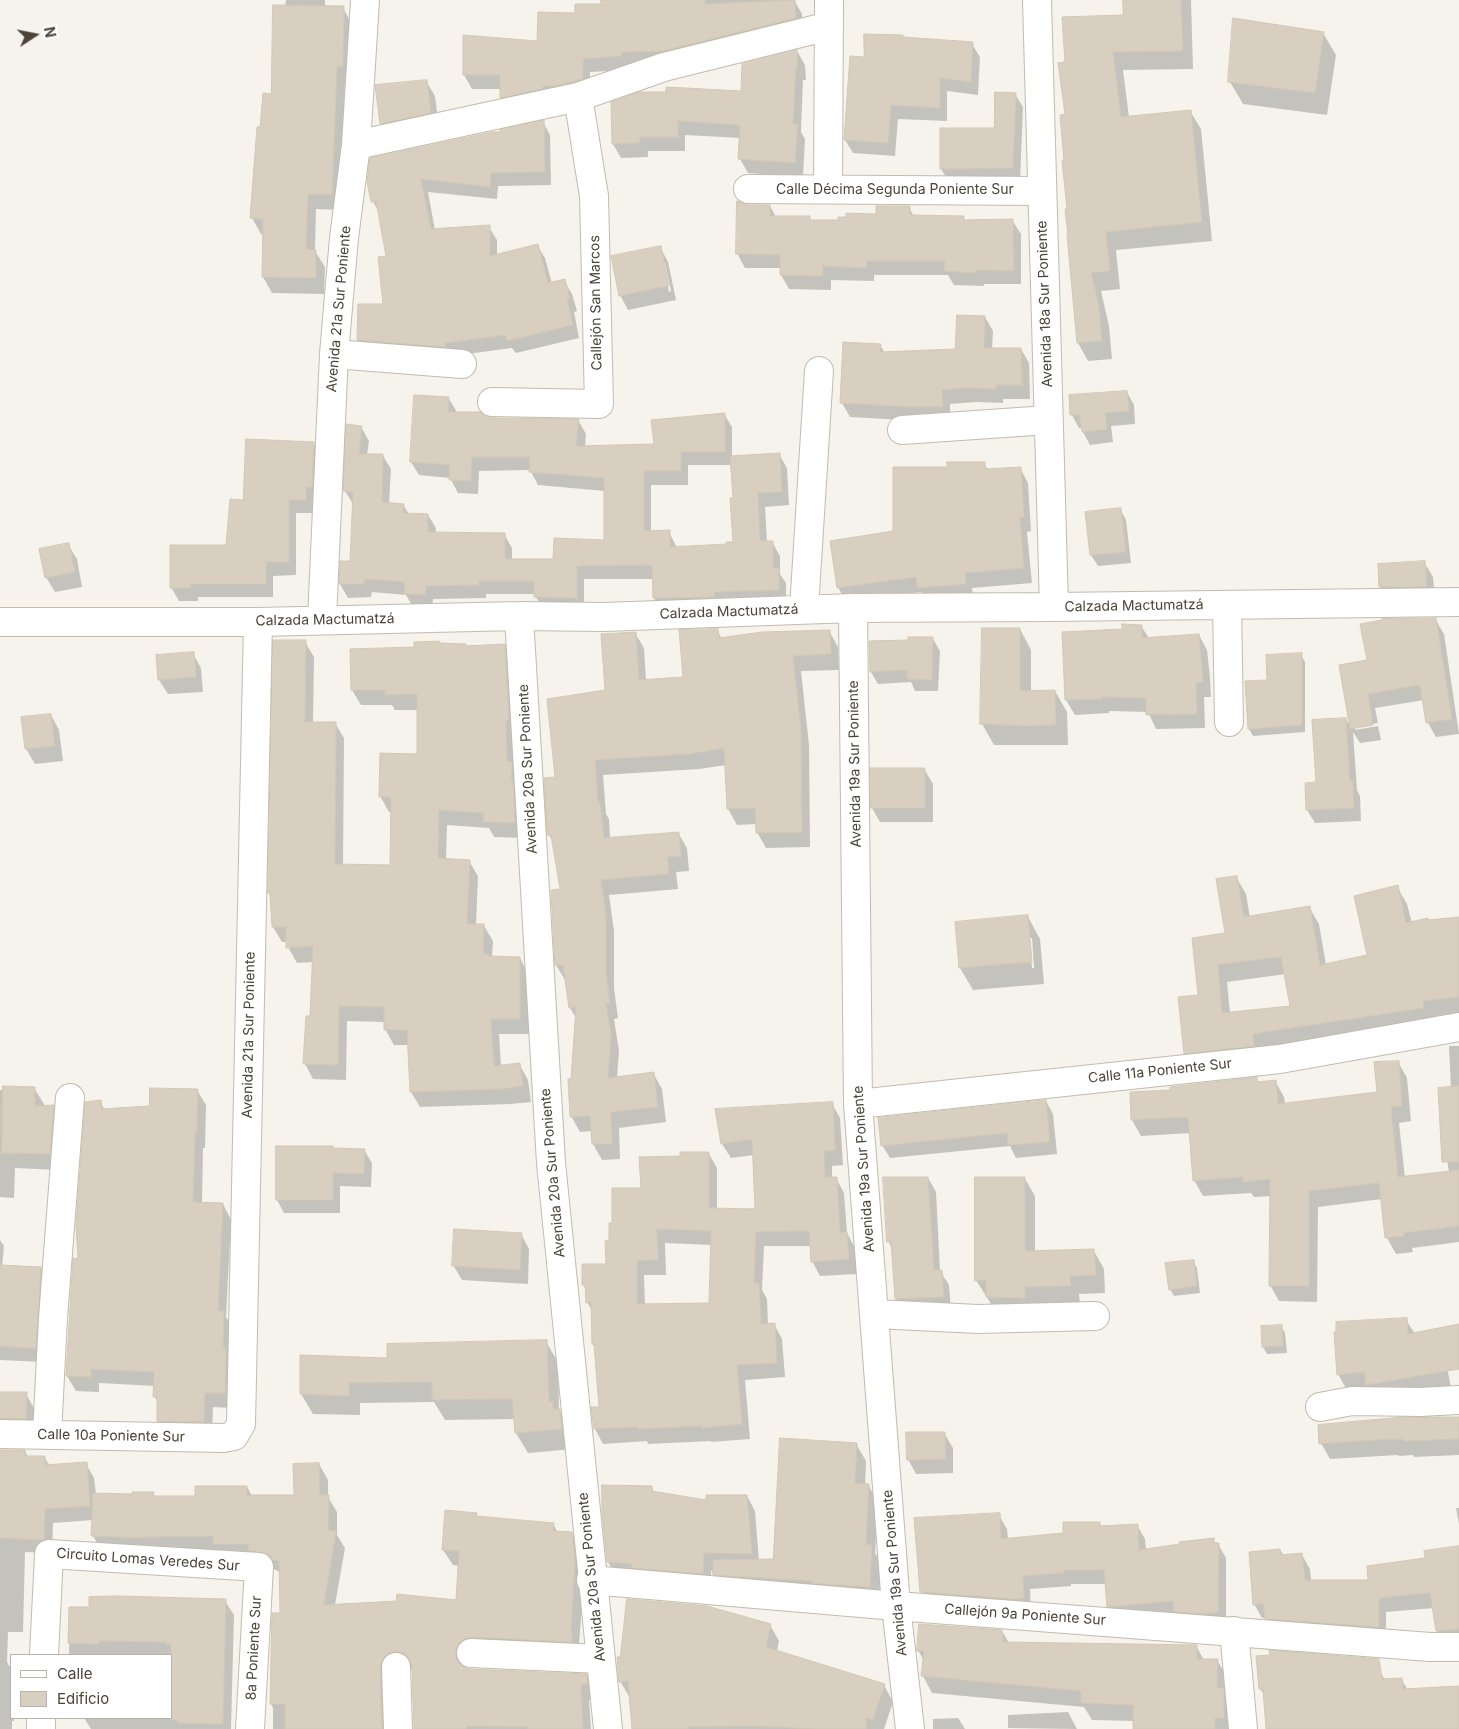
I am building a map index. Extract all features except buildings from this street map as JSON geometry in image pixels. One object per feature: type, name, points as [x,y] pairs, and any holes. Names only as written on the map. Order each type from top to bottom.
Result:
[{"type":"street","name":"Avenida 21a Sur Poniente","points":[[322,620],[334,354],[344,238],[356,145],[365,0]]},
{"type":"street","name":"Avenida 18a Sur Poniente","points":[[1037,0],[1054,607]]},
{"type":"street","points":[[356,145],[578,97],[829,13],[828,189]]},
{"type":"street","name":"Callejón San Marcos","points":[[492,402],[599,404],[594,196],[578,97]]},
{"type":"street","name":"Calle Décima Segunda Poniente Sur","points":[[748,189],[1042,191]]},
{"type":"street","points":[[334,354],[462,364]]},
{"type":"street","points":[[804,609],[819,371]]},
{"type":"street","points":[[902,430],[1048,420]]},
{"type":"street","name":"Calzada Mactumatzá","points":[[0,622],[258,622],[519,616],[603,617],[853,608],[1459,602]]},
{"type":"street","points":[[1227,605],[1229,722]]},
{"type":"street","name":"Avenida 19a Sur Poniente","points":[[853,608],[858,1104],[896,1606],[910,1729]]},
{"type":"street","name":"Avenida 20a Sur Poniente","points":[[519,616],[551,1164],[608,1729]]},
{"type":"street","name":"Avenida 21a Sur Poniente","points":[[223,1438],[234,1436],[241,1424],[258,622]]},
{"type":"street","name":"Calle 11a Poniente Sur","points":[[858,1104],[1280,1058],[1459,1027]]},
{"type":"street","points":[[48,1435],[53,1318],[70,1098]]},
{"type":"street","points":[[875,1314],[978,1319],[1095,1316]]},
{"type":"street","points":[[1320,1407],[1352,1401],[1420,1402],[1459,1400]]},
{"type":"street","name":"Calle 10a Poniente Sur","points":[[0,1434],[223,1438]]},
{"type":"street","name":"Circuito Lomas Veredes Sur","points":[[44,1654],[49,1554],[259,1567]]},
{"type":"street","name":"8a Poniente Sur","points":[[250,1729],[259,1567]]},
{"type":"street","name":"Callejón 9a Poniente Sur","points":[[592,1580],[896,1606],[1430,1647],[1459,1647]]},
{"type":"street","points":[[1234,1631],[1243,1729]]},
{"type":"street","points":[[471,1653],[600,1658]]},
{"type":"street","points":[[396,1667],[398,1729]]}]
